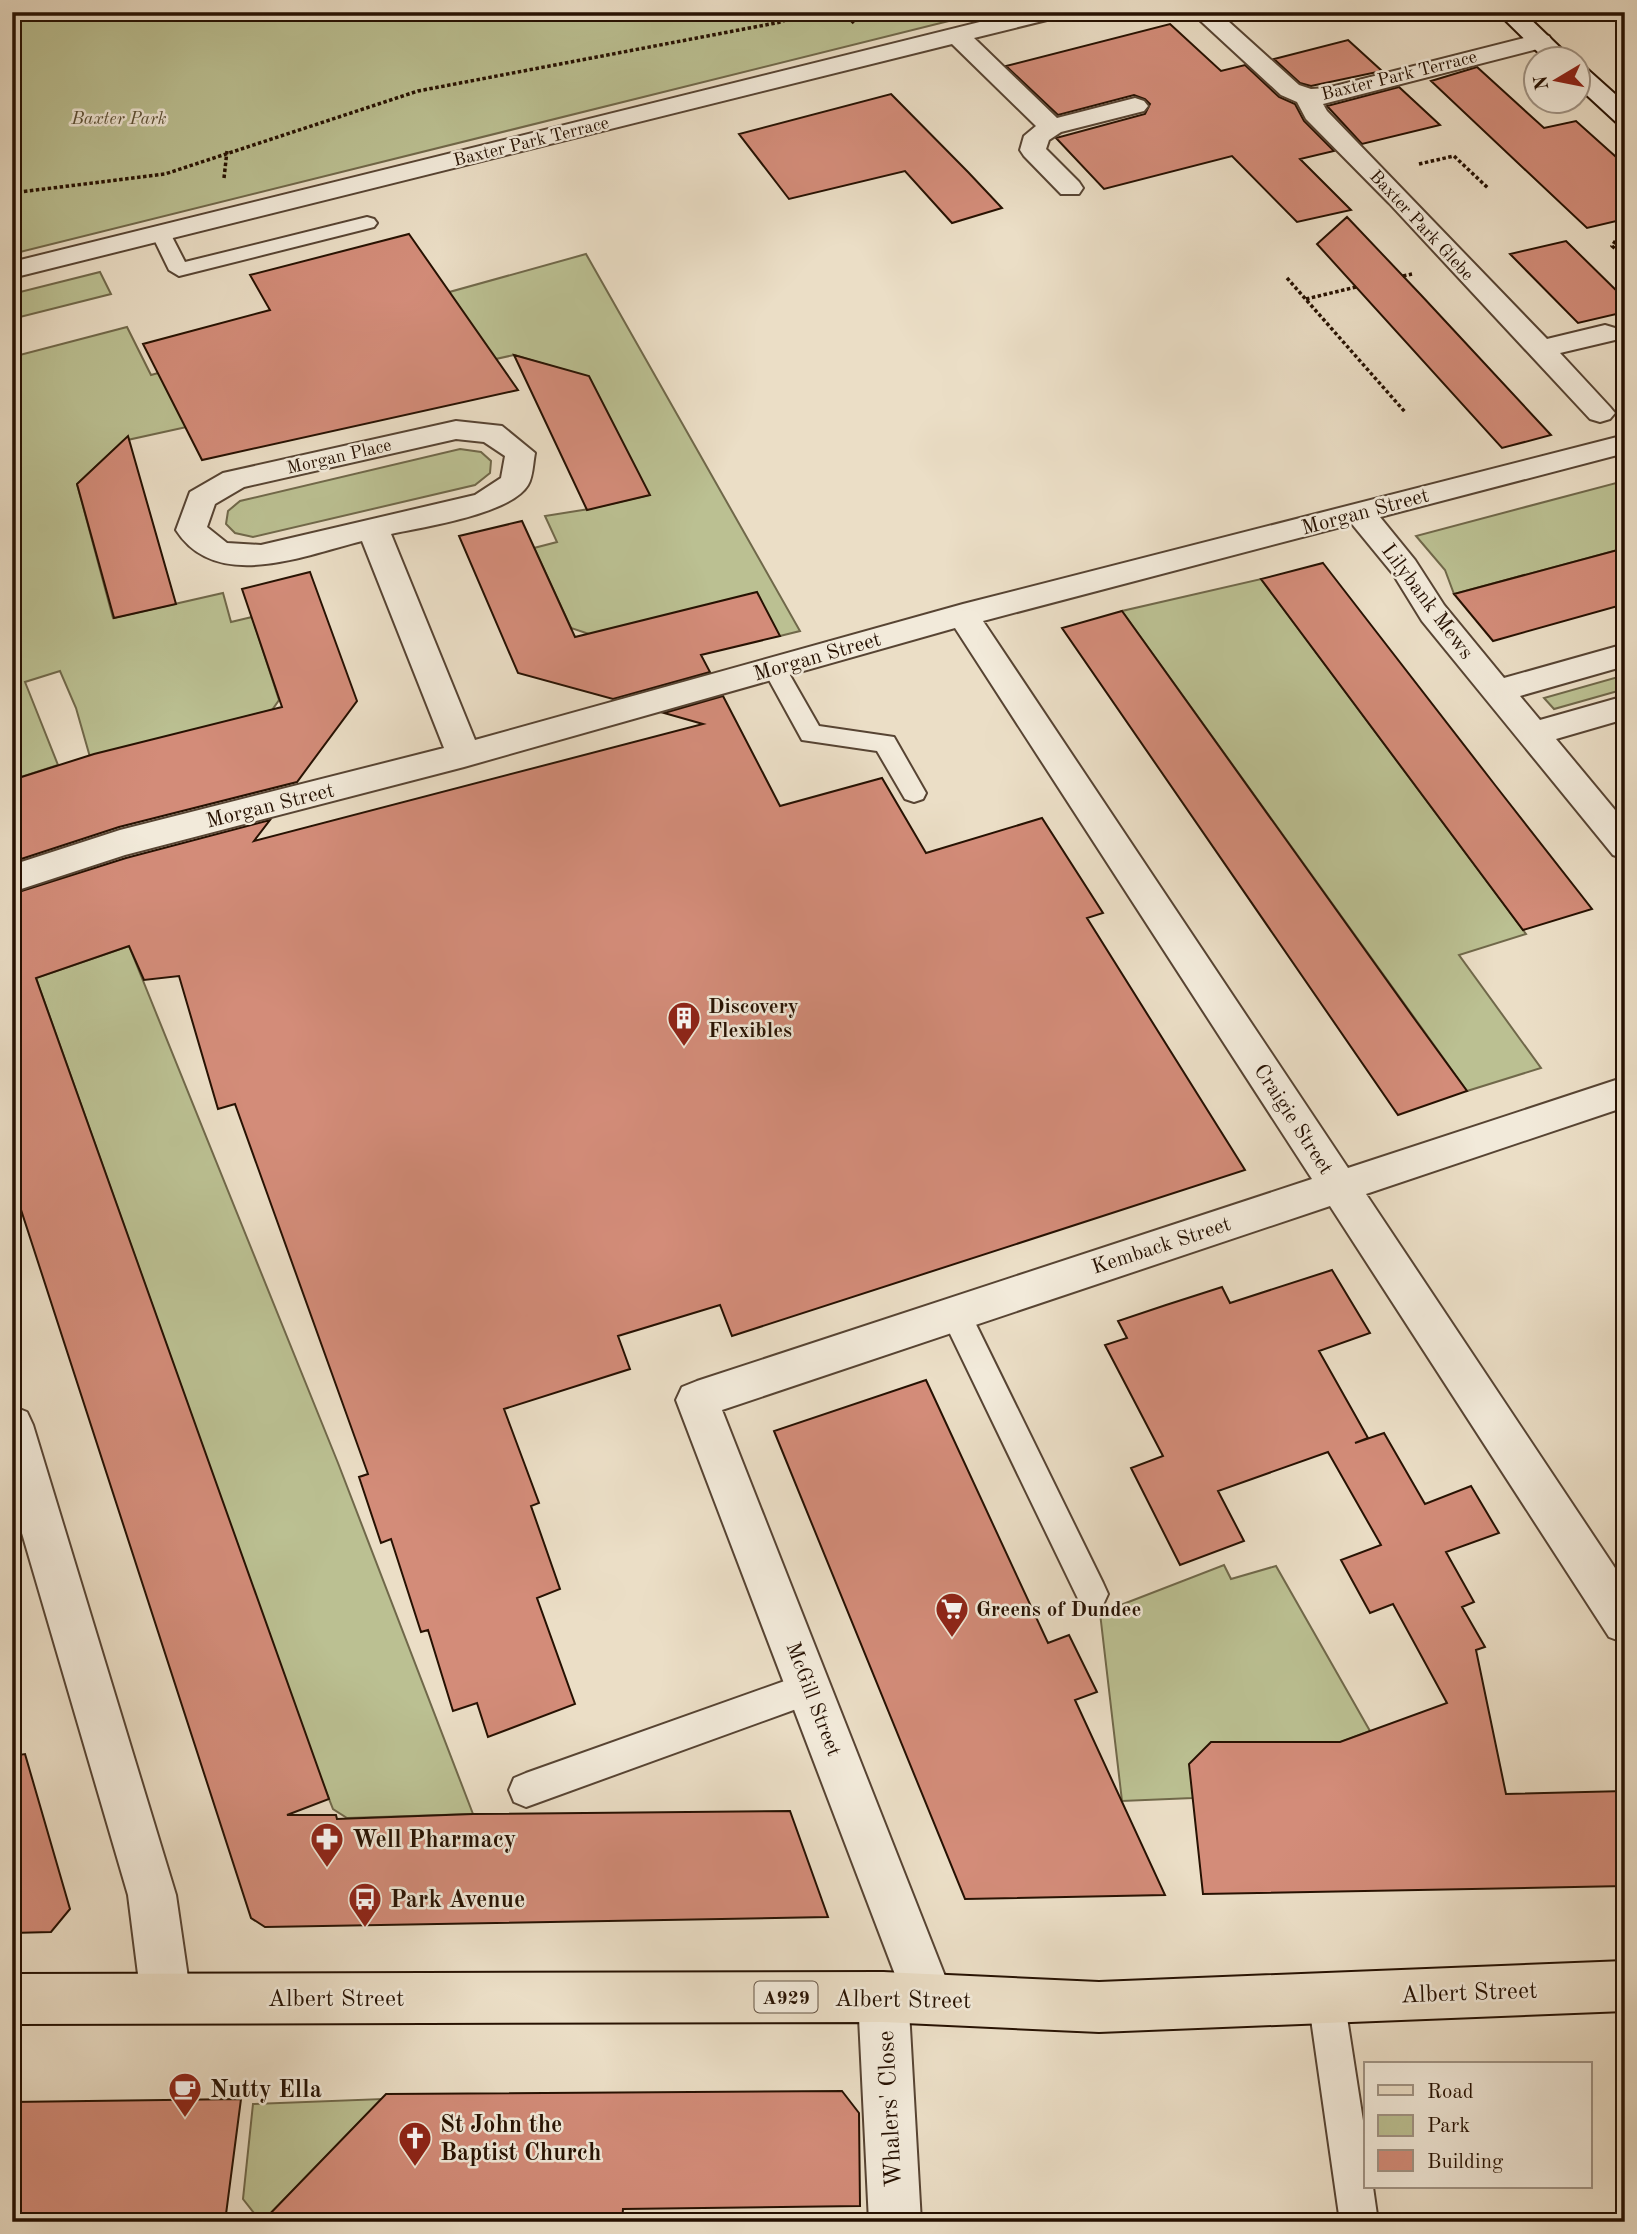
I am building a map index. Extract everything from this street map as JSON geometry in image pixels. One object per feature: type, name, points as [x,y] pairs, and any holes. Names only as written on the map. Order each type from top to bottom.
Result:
[{"type":"main road","name":"Albert Street","points":[[12,1998],[906,1998],[1099,2007],[1625,1986]]},
{"type":"street","name":"Baxter Park Terrace","points":[[12,270],[1050,12]]},
{"type":"street","name":"Baxter Park Terrace","points":[[1203,12],[1290,90],[1308,97],[1327,96],[1540,41]]},
{"type":"street","points":[[1509,12],[1546,46]]},
{"type":"street","points":[[958,36],[1052,127]]},
{"type":"street","points":[[1592,85],[1620,106]]},
{"type":"street","name":"Baxter Park Glebe","points":[[1308,97],[1315,114],[1600,413]]},
{"type":"street","points":[[1070,188],[1034,150],[1037,136],[1052,127],[1135,106]]},
{"type":"street","points":[[1541,349],[1605,334]]},
{"type":"street","name":"Morgan Place","points":[[456,429],[492,433],[520,453],[515,482],[485,502],[373,529],[261,555],[219,553],[191,530],[201,499],[234,480],[456,429]]},
{"type":"street","name":"Morgan Street","points":[[12,879],[120,843],[464,755],[963,615],[1625,444]]},
{"type":"street","name":"Lilybank Mews","points":[[1359,512],[1404,567],[1433,613],[1625,846]]},
{"type":"street","points":[[373,529],[464,755]]},
{"type":"street","name":"Craigie Street","points":[[963,615],[1338,1185],[1619,1603]]},
{"type":"street","points":[[1497,691],[1625,655]]},
{"type":"street","points":[[1533,734],[1625,707]]},
{"type":"street","name":"Kemback Street","points":[[697,1399],[1625,1092]]},
{"type":"street","name":"McGill Street","points":[[697,1399],[810,1688],[906,1998]]},
{"type":"street","points":[[12,1425],[152,1895],[166,1998]]},
{"type":"street","name":"Whalers' Close","points":[[895,2222],[906,1998]]},
{"type":"lane","points":[[161,233],[179,270],[367,223]]},
{"type":"lane","points":[[775,669],[810,734],[885,743],[914,793]]},
{"type":"lane","points":[[955,1313],[1092,1594]]},
{"type":"lane","points":[[526,1790],[810,1688]]},
{"type":"lane","points":[[1326,1998],[1359,2222]]},
{"type":"path","points":[[12,192],[38,192],[165,174],[418,90],[781,22],[803,12]]},
{"type":"path","points":[[1374,173],[1454,156],[1489,189]]},
{"type":"path","points":[[1622,232],[1612,246],[1625,257]]},
{"type":"path","points":[[1287,278],[1405,412]]},
{"type":"path","points":[[1306,299],[1356,287]]},
{"type":"green space","name":"Baxter Park","points":[[12,12],[985,12],[12,254]]},
{"type":"green space","points":[[586,254],[800,631],[780,636],[589,634],[571,628],[534,548],[557,542],[545,516],[649,495],[589,377],[514,355],[123,441],[77,484],[113,618],[223,593],[231,622],[252,617],[279,700],[272,710],[90,757],[76,708],[60,671],[25,682],[58,765],[12,780],[12,357],[127,327],[151,375]]},
{"type":"green space","points":[[100,272],[111,294],[12,319],[12,294]]},
{"type":"green space","points":[[460,449],[481,452],[491,461],[490,473],[475,485],[253,537],[235,533],[226,524],[228,511],[240,501]]},
{"type":"green space","points":[[1616,483],[1625,492],[1625,548],[1454,594],[1445,570],[1416,536]]},
{"type":"green space","points":[[1261,579],[1526,934],[1459,955],[1541,1068],[1467,1091],[1122,611]]},
{"type":"green space","points":[[1625,675],[1625,689],[1554,709],[1544,698]]},
{"type":"green space","points":[[129,946],[338,1463],[473,1814],[347,1818],[333,1809],[36,978]]},
{"type":"green space","points":[[1224,1565],[1231,1579],[1276,1566],[1370,1731],[1193,1798],[1122,1801],[1100,1613]]},
{"type":"green space","points":[[382,2099],[261,2222],[243,2199],[253,2104]]},
{"type":"building","points":[[1170,24],[1221,71],[1245,65],[1279,97],[1295,104],[1304,121],[1334,151],[1300,159],[1351,210],[1297,222],[1232,156],[1104,189],[1056,138],[1145,114],[1150,104],[1134,95],[1058,115],[1006,66]]},
{"type":"building","points":[[1348,40],[1382,71],[1311,86],[1300,83],[1274,59]]},
{"type":"building","points":[[1477,67],[1522,108],[1522,116],[1531,116],[1544,128],[1576,121],[1625,165],[1625,219],[1587,228],[1431,81]]},
{"type":"building","points":[[1399,87],[1440,125],[1362,144],[1327,106]]},
{"type":"building","points":[[891,94],[1002,208],[952,223],[905,171],[789,199],[739,134]]},
{"type":"building","points":[[1347,217],[1551,435],[1502,448],[1317,244]]},
{"type":"building","points":[[409,234],[518,390],[202,460],[143,344],[270,310],[250,275]]},
{"type":"building","points":[[1566,241],[1625,299],[1625,312],[1578,323],[1510,254]]},
{"type":"building","points":[[514,355],[589,376],[650,495],[587,510]]},
{"type":"building","points":[[128,436],[176,604],[114,618],[77,484]]},
{"type":"building","points":[[522,521],[575,637],[757,592],[780,636],[701,655],[710,672],[613,699],[518,673],[459,536]]},
{"type":"building","points":[[1625,548],[1625,604],[1493,641],[1454,594]]},
{"type":"building","points":[[1323,563],[1592,909],[1523,930],[1261,579]]},
{"type":"building","points":[[310,572],[357,701],[297,782],[119,827],[12,862],[12,780],[94,754],[282,707],[242,589]]},
{"type":"building","points":[[1122,611],[1467,1091],[1398,1115],[1062,628]]},
{"type":"building","name":"Discovery Flexibles","points":[[723,696],[780,806],[882,778],[926,853],[1042,818],[1103,913],[1087,918],[1245,1170],[732,1336],[720,1305],[618,1336],[630,1369],[504,1409],[539,1503],[531,1506],[560,1589],[537,1598],[575,1704],[488,1737],[477,1703],[453,1711],[428,1630],[421,1632],[391,1539],[381,1543],[359,1477],[368,1474],[235,1104],[218,1109],[179,976],[144,980],[129,946],[36,978],[329,1799],[287,1815],[336,1815],[337,1819],[473,1814],[790,1811],[828,1917],[265,1927],[251,1918],[12,1182],[12,894],[126,858],[270,820],[254,841],[703,724],[664,713]]},
{"type":"building","points":[[1332,1270],[1370,1333],[1319,1351],[1368,1438],[1355,1443],[1384,1433],[1425,1504],[1471,1486],[1499,1533],[1446,1552],[1474,1602],[1462,1607],[1485,1647],[1476,1650],[1506,1794],[1625,1791],[1625,1886],[1203,1894],[1189,1764],[1211,1742],[1340,1742],[1447,1703],[1393,1604],[1370,1613],[1341,1560],[1381,1545],[1328,1452],[1218,1491],[1244,1541],[1180,1565],[1131,1468],[1163,1456],[1105,1345],[1127,1338],[1118,1321],[1166,1305],[1222,1287],[1230,1303]]},
{"type":"building","name":"Greens of Dundee","points":[[926,1380],[1048,1643],[1069,1635],[1097,1692],[1075,1700],[1165,1895],[965,1899],[774,1431]]},
{"type":"building","points":[[25,1754],[70,1909],[51,1932],[12,1933],[12,1756]]},
{"type":"building","points":[[842,2091],[859,2113],[860,2206],[623,2209],[622,2222],[262,2222],[386,2094]]},
{"type":"building","points":[[241,2099],[225,2222],[167,2222],[168,2214],[12,2217],[12,2102]]},
{"type":"place","name":"Discovery Flexibles","points":[[684,1048]]},
{"type":"place","name":"Greens of Dundee","points":[[952,1639]]},
{"type":"place","name":"Well Pharmacy","points":[[327,1869]]},
{"type":"place","name":"Park Avenue","points":[[365,1929]]},
{"type":"place","name":"Nutty Ella","points":[[185,2119]]},
{"type":"place","name":"St John the Baptist Church","points":[[415,2168]]}]
